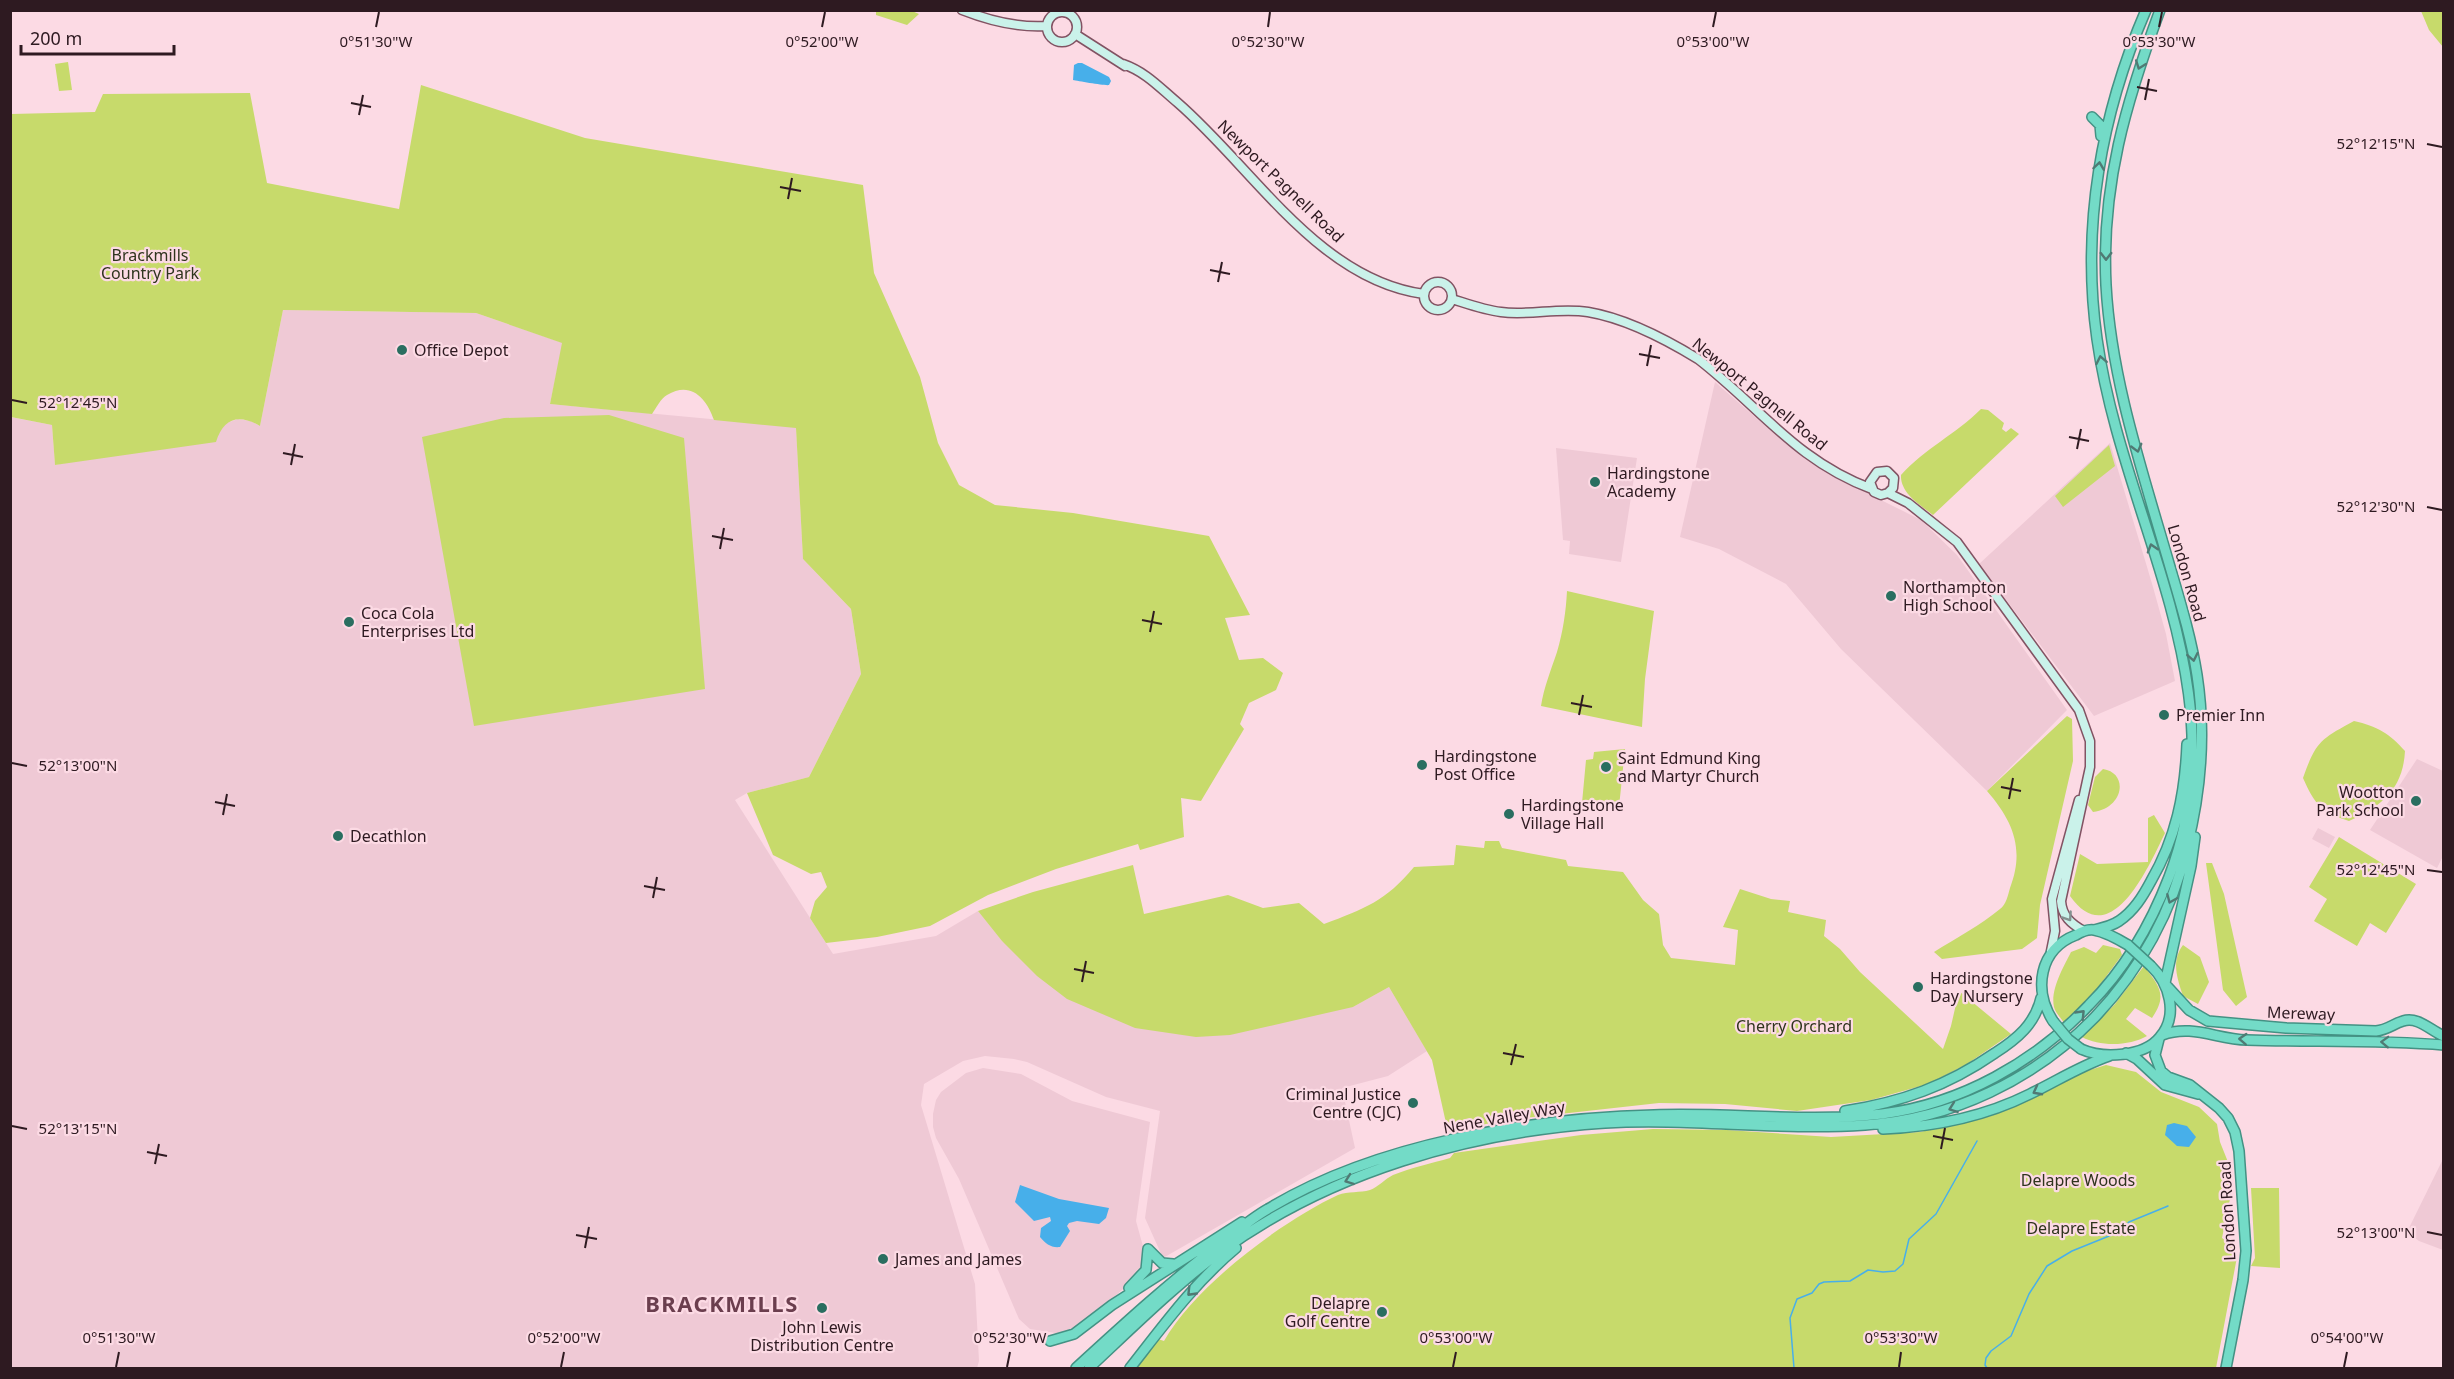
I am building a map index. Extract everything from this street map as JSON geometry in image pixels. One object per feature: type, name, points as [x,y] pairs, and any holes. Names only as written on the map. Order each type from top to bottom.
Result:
[{"type":"highway","name":"London Road","points":[[2001,1074],[2043,1047],[2071,1024],[2101,993],[2139,941],[2159,902],[2175,862],[2190,802],[2194,742],[2189,684],[2169,604],[2110,406],[2097,339],[2092,284],[2092,227],[2102,145],[2113,100],[2131,44],[2146,10]]},
{"type":"highway","name":"London Road","points":[[2007,1084],[2049,1057],[2078,1034],[2100,1012],[2136,967],[2149,946],[2177,883],[2198,802],[2201,744],[2197,677],[2178,596],[2124,403],[2111,337],[2106,284],[2106,224],[2113,164],[2127,103],[2160,10]]},
{"type":"highway","points":[[2147,44],[2165,10]]},
{"type":"highway","points":[[2102,145],[2100,125],[2092,117],[2102,115],[2113,100]]},
{"type":"highway","points":[[1801,1118],[1899,1100],[1941,1086],[1976,1066],[2020,1034],[2038,1014],[2045,968],[2051,951],[2069,937],[2121,920],[2141,898],[2169,846],[2184,793],[2188,736],[2183,684],[2169,604]]},
{"type":"highway","points":[[1757,1124],[1806,1130],[1852,1130],[1915,1128],[1941,1124],[1972,1117],[2007,1105],[2084,1065],[2149,1045],[2160,1037],[2170,1010],[2166,984],[2192,867],[2198,802]]},
{"type":"highway","points":[[2089,931],[2128,945],[2151,966],[2166,984]]},
{"type":"highway","name":"Mereway","points":[[2166,984],[2189,1010],[2208,1021],[2286,1028],[2376,1031],[2386,1030],[2408,1020],[2424,1024],[2444,1036]]},
{"type":"highway","points":[[2041,998],[2068,1039],[2081,1049],[2109,1056]]},
{"type":"highway","name":"Mereway","points":[[2160,1037],[2186,1029],[2245,1040],[2327,1040],[2444,1045]]},
{"type":"highway","name":"London Road","points":[[2160,1037],[2155,1055],[2161,1071],[2168,1077],[2190,1085],[2206,1096],[2228,1118],[2235,1132],[2239,1151],[2246,1225],[2246,1251],[2243,1280],[2226,1368]]},
{"type":"highway","name":"London Road","points":[[2126,1053],[2137,1059],[2165,1085],[2206,1096]]},
{"type":"highway","name":"Nene Valley Way","points":[[1076,1368],[1184,1271],[1263,1212],[1340,1172],[1411,1151],[1494,1131],[1551,1122],[1614,1116],[1697,1114],[1801,1118],[1854,1116],[1914,1108],[1960,1093],[2001,1074]]},
{"type":"highway","name":"Nene Valley Way","points":[[1089,1368],[1220,1252],[1309,1198],[1344,1181],[1413,1158],[1493,1138],[1604,1123],[1846,1126],[1888,1124],[1938,1113],[2007,1084]]},
{"type":"highway","points":[[1050,1341],[1074,1334],[1173,1264],[1235,1225],[1263,1212]]},
{"type":"highway","points":[[1130,1368],[1184,1299],[1220,1261],[1265,1224]]},
{"type":"highway","points":[[1112,1305],[1146,1270],[1148,1248],[1162,1263],[1173,1264]]},
{"type":"main road","points":[[962,10],[1022,27],[1047,26]]},
{"type":"main road","points":[[1061,12],[1067,12],[1077,24],[1075,34],[1069,40],[1059,41],[1051,36],[1047,26],[1051,16],[1061,12]]},
{"type":"main road","name":"Newport Pagnell Road","points":[[1075,34],[1159,87],[1200,123],[1294,220],[1348,266],[1387,286],[1424,294]]},
{"type":"main road","points":[[1440,282],[1450,288],[1452,299],[1447,307],[1437,309],[1429,306],[1424,294],[1428,286],[1440,282]]},
{"type":"main road","name":"Newport Pagnell Road","points":[[1452,299],[1480,309],[1502,313],[1587,312],[1625,322],[1698,359],[1801,451],[1841,476],[1872,489]]},
{"type":"main road","points":[[1841,476],[1863,478],[1877,472],[1887,471],[1894,478],[1894,485],[1888,493]]},
{"type":"main road","points":[[1872,476],[1870,482],[1877,494],[1888,493],[1908,503],[1939,526],[1964,550],[2074,701],[2088,732],[2091,752],[2061,907],[2068,920],[2089,931]]},
{"type":"main road","points":[[1894,485],[1908,503]]},
{"type":"main road","points":[[2051,951],[2055,931],[2052,907],[2054,886],[2089,771]]},
{"type":"shaded area","points":[[283,310],[476,313],[563,343],[550,404],[796,427],[803,559],[851,609],[861,674],[809,777],[747,793],[735,800],[833,954],[936,936],[978,911],[1003,942],[1353,1007],[1389,987],[1427,1051],[1388,1076],[1342,1088],[1355,1148],[1163,1258],[1145,1218],[1160,1111],[1106,1097],[1027,1062],[1014,1059],[985,1056],[963,1061],[924,1084],[921,1105],[975,1284],[979,1361],[977,1368],[11,1368],[10,417],[52,425],[55,465],[220,431],[226,423],[238,419],[251,421],[260,426]]},
{"type":"shaded area","name":"Northampton High School","points":[[1715,382],[1786,444],[1855,487],[1921,520],[1957,555],[2067,710],[1987,791],[1841,649],[1786,584],[1719,549],[1680,537]]},
{"type":"shaded area","points":[[2110,443],[2166,634],[2175,681],[2094,716],[1979,564]]},
{"type":"shaded area","name":"Hardingstone Academy","points":[[1556,448],[1637,458],[1621,562],[1569,554],[1570,541],[1563,540]]},
{"type":"shaded area","name":"Wootton Park School","points":[[2417,759],[2443,771],[2443,856],[2437,868],[2370,830]]},
{"type":"shaded area","points":[[2318,828],[2335,837],[2329,848],[2312,839]]},
{"type":"shaded area","points":[[983,1068],[1021,1074],[1072,1101],[1150,1122],[1136,1221],[1144,1250],[1144,1267],[1138,1276],[1083,1324],[1062,1334],[1030,1329],[1019,1319],[959,1179],[936,1138],[933,1114],[936,1100],[941,1092],[966,1073]]},
{"type":"shaded area","points":[[2443,1159],[2443,1250],[2419,1241],[2407,1232]]},
{"type":"green space","points":[[876,11],[912,11],[919,14],[907,25],[876,15]]},
{"type":"green space","points":[[2421,11],[2443,11],[2443,47],[2429,30]]},
{"type":"green space","points":[[68,62],[72,90],[59,91],[55,64]]},
{"type":"green space","name":"Brackmills Country Park","points":[[421,85],[585,138],[863,185],[874,273],[920,377],[938,443],[959,485],[995,505],[1073,513],[1209,536],[1250,615],[1225,618],[1239,660],[1263,658],[1283,673],[1276,690],[1249,703],[1240,724],[1244,729],[1201,801],[1181,798],[1184,837],[1140,850],[1138,844],[1056,869],[988,895],[930,926],[877,937],[826,943],[810,918],[815,901],[827,887],[821,872],[811,874],[773,855],[747,793],[809,777],[861,674],[851,609],[803,559],[796,428],[714,420],[707,405],[697,394],[683,390],[665,396],[652,414],[550,404],[562,343],[476,313],[283,310],[260,426],[245,420],[232,420],[223,428],[216,442],[55,465],[52,425],[11,417],[11,114],[95,112],[103,94],[250,93],[267,183],[399,209]]},
{"type":"green space","points":[[1981,409],[1988,410],[2004,423],[2002,429],[2006,432],[2011,428],[2019,434],[1933,515],[1907,493],[1901,475]]},
{"type":"green space","points":[[609,415],[684,438],[705,689],[474,726],[422,437],[504,418]]},
{"type":"green space","points":[[2109,445],[2115,466],[2063,507],[2055,496]]},
{"type":"green space","points":[[1567,591],[1654,611],[1645,679],[1642,727],[1541,706],[1561,637]]},
{"type":"green space","points":[[2067,716],[2072,719],[2073,761],[2040,905],[2037,938],[2022,949],[1942,959],[1934,952],[1977,926],[2002,907],[2014,874],[2016,848],[2014,836],[2004,813],[1987,791]]},
{"type":"green space","points":[[2354,721],[2370,725],[2382,732],[2405,751],[2400,776],[2389,795],[2371,809],[2349,821],[2325,811],[2311,795],[2303,778],[2321,742]]},
{"type":"green space","points":[[1625,749],[1619,807],[1582,803],[1586,760],[1593,759],[1594,752]]},
{"type":"green space","points":[[2103,769],[2117,777],[2119,790],[2117,798],[2111,804],[2093,812],[2088,805],[2095,777]]},
{"type":"green space","points":[[2154,815],[2165,833],[2139,883],[2127,899],[2114,910],[2100,915],[2085,911],[2070,896],[2080,854],[2097,864],[2148,862],[2148,818]]},
{"type":"green space","points":[[2339,837],[2416,884],[2386,933],[2370,923],[2357,946],[2314,921],[2327,899],[2309,887]]},
{"type":"green space","name":"Cherry Orchard","points":[[1485,841],[1499,841],[1502,848],[1566,860],[1568,866],[1623,872],[1643,900],[1659,914],[1663,945],[1671,958],[1735,965],[1738,930],[1723,927],[1740,889],[1771,899],[1790,901],[1788,912],[1826,920],[1824,936],[1943,1049],[1959,991],[2011,1034],[1967,1064],[1928,1084],[1871,1100],[1797,1111],[1725,1104],[1659,1103],[1505,1120],[1448,1132],[1432,1060],[1389,987],[1353,1007],[1230,1035],[1196,1037],[1135,1028],[1067,999],[1037,976],[1002,941],[978,911],[1033,892],[1133,865],[1144,914],[1228,895],[1263,908],[1299,903],[1324,924],[1374,903],[1404,879],[1414,867],[1454,865],[1456,845],[1484,848]]},
{"type":"green space","points":[[2206,863],[2212,863],[2224,894],[2247,997],[2236,1006],[2223,990]]},
{"type":"green space","points":[[2103,945],[2120,949],[2122,955],[2091,997],[2064,1023],[2055,1009],[2053,1000],[2058,978],[2071,952],[2084,947],[2096,953]]},
{"type":"green space","points":[[2183,945],[2200,957],[2209,982],[2198,1004],[2183,996],[2179,983],[2176,963]]},
{"type":"green space","points":[[2144,966],[2160,991],[2160,1003],[2152,1018],[2135,1008],[2126,1019],[2147,1036],[2132,1042],[2115,1044],[2106,1044],[2082,1037],[2115,1004]]},
{"type":"green space","name":"Delapre Estate","points":[[2106,1065],[2136,1072],[2161,1092],[2199,1107],[2217,1124],[2220,1142],[2230,1167],[2231,1194],[2222,1238],[2235,1247],[2237,1257],[2216,1368],[1134,1368],[1158,1339],[1164,1341],[1178,1320],[1218,1277],[1292,1221],[1338,1195],[1370,1190],[1393,1175],[1450,1158],[1454,1153],[1581,1135],[1653,1129],[1727,1130],[1831,1137],[1920,1132],[1991,1116],[2074,1075]]},
{"type":"green space","points":[[2251,1188],[2279,1188],[2280,1268],[2251,1266],[2255,1258]]},
{"type":"water","points":[[1078,63],[1109,77],[1111,81],[1109,85],[1073,80],[1074,65]]},
{"type":"water","points":[[2174,1123],[2187,1126],[2196,1137],[2189,1147],[2177,1146],[2165,1135],[2167,1125]]},
{"type":"water","points":[[1020,1185],[1059,1199],[1109,1208],[1106,1218],[1099,1224],[1077,1221],[1069,1223],[1067,1226],[1070,1231],[1060,1247],[1051,1246],[1040,1237],[1041,1228],[1051,1221],[1050,1217],[1034,1221],[1015,1202]]},
{"type":"waterway","points":[[1794,1368],[1790,1318],[1797,1299],[1812,1293],[1819,1284],[1824,1282],[1850,1281],[1868,1270],[1895,1271],[1903,1264],[1909,1239],[1936,1214],[1977,1141]]},
{"type":"waterway","points":[[1987,1368],[1986,1358],[1991,1351],[2011,1336],[2029,1294],[2047,1266],[2072,1251],[2119,1232],[2129,1222],[2168,1206]]},
{"type":"place","name":"Office Depot","points":[[402,350]]},
{"type":"place","name":"Hardingstone Academy","points":[[1595,482]]},
{"type":"place","name":"Northampton High School","points":[[1891,596]]},
{"type":"place","name":"Coca Cola Enterprises Ltd","points":[[349,622]]},
{"type":"place","name":"Premier Inn","points":[[2164,715]]},
{"type":"place","name":"Hardingstone Post Office","points":[[1422,765]]},
{"type":"place","name":"Saint Edmund King and Martyr Church","points":[[1606,767]]},
{"type":"place","name":"Wootton Park School","points":[[2416,801]]},
{"type":"place","name":"Hardingstone Village Hall","points":[[1509,814]]},
{"type":"place","name":"Decathlon","points":[[338,836]]},
{"type":"place","name":"Hardingstone Day Nursery","points":[[1918,987]]},
{"type":"place","name":"Criminal Justice Centre (CJC)","points":[[1413,1103]]},
{"type":"place","name":"James and James","points":[[883,1259]]},
{"type":"place","name":"John Lewis Distribution Centre","points":[[822,1308]]},
{"type":"place","name":"Delapre Golf Centre","points":[[1382,1312]]},
{"type":"district","name":"BRACKMILLS","points":[[722,1303]]},
{"type":"park label","name":"Delapre Woods","points":[[2078,1180]]}]
